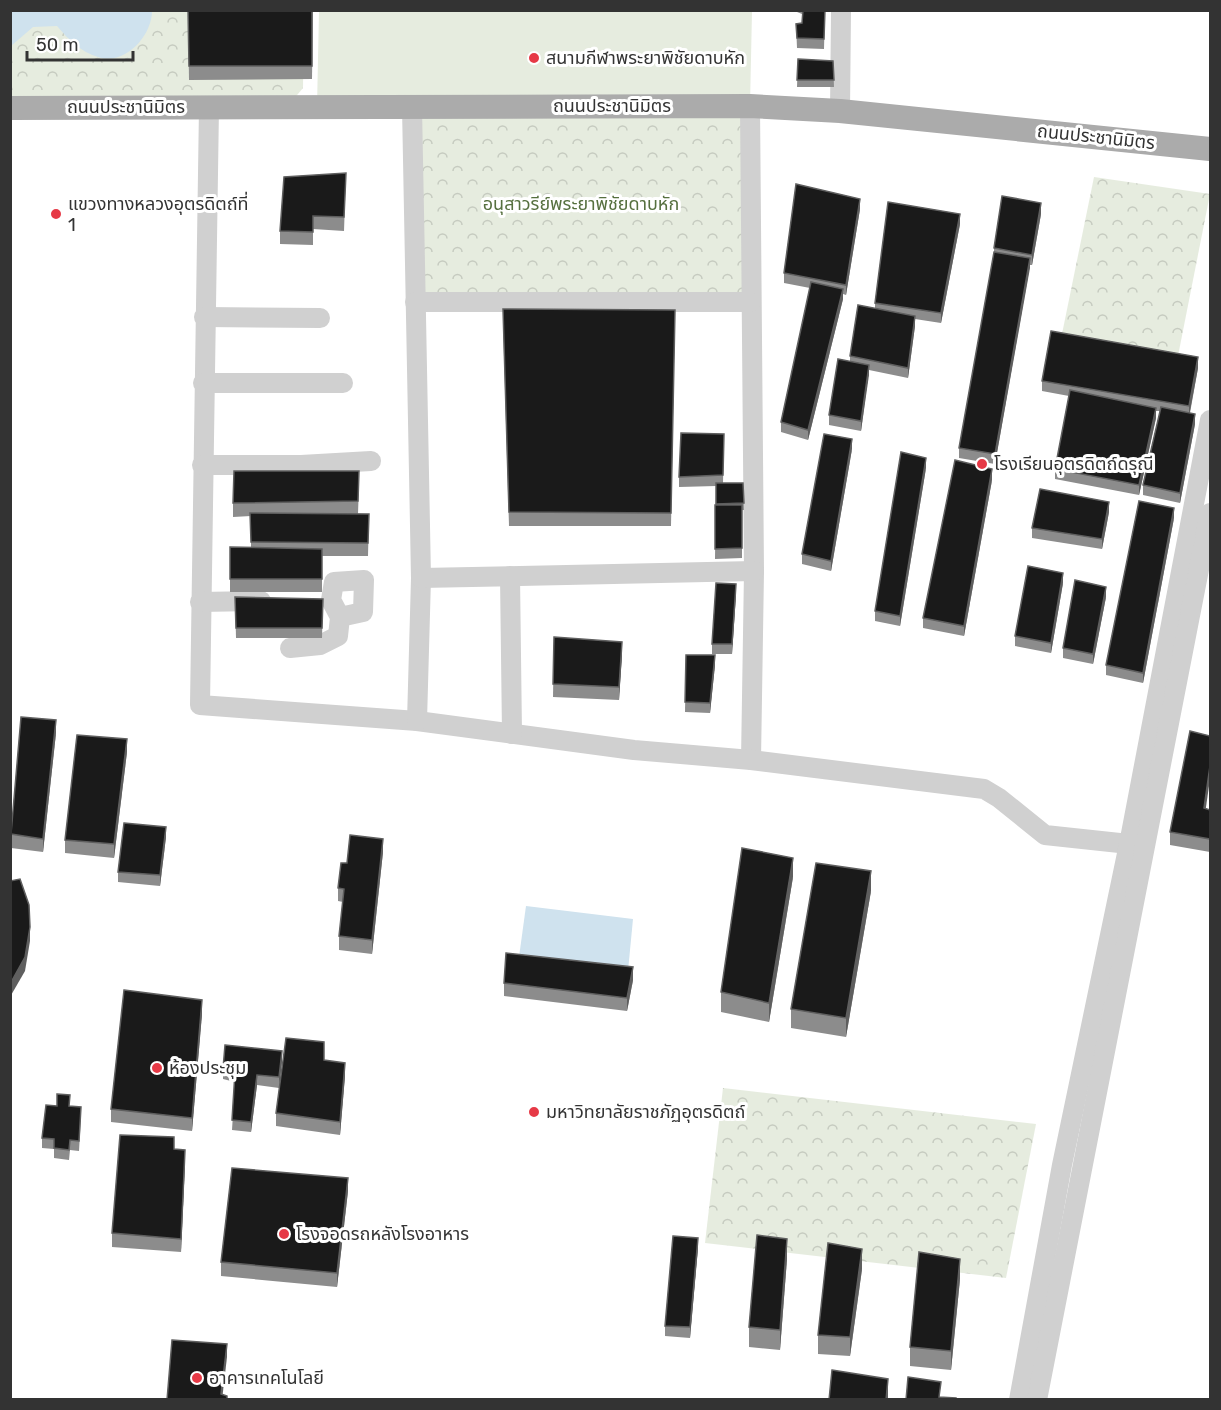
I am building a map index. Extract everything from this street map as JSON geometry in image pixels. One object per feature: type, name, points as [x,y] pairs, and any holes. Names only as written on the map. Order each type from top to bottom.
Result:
[{"type":"main road","name":"ถนนประชานิมิตร","points":[[10,108],[750,106],[840,111],[1210,149]]},
{"type":"street","points":[[840,111],[841,10]]},
{"type":"street","points":[[412,106],[421,578],[417,721]]},
{"type":"street","points":[[750,106],[754,571],[751,760]]},
{"type":"street","points":[[208,107],[202,382],[200,705],[417,721],[634,750],[751,760],[984,789],[999,798],[1045,835],[1129,844]]},
{"type":"street","points":[[415,302],[750,302]]},
{"type":"street","points":[[204,317],[320,318]]},
{"type":"street","points":[[202,382],[343,383]]},
{"type":"street","points":[[1037,1400],[1071,1167],[1129,844],[1210,420]]},
{"type":"street","points":[[202,465],[301,465],[371,461]]},
{"type":"street","points":[[1019,1400],[1210,513]]},
{"type":"street","points":[[421,578],[754,571]]},
{"type":"street","points":[[510,576],[512,734]]},
{"type":"street","points":[[290,648],[331,642],[338,636],[335,608],[307,600]]},
{"type":"street","points":[[200,602],[283,601]]},
{"type":"green space","points":[[10,11],[304,11],[303,88],[287,107],[11,107]]},
{"type":"green space","name":"สนามกีฬาพระยาพิชัยดาบหัก","points":[[319,11],[752,11],[750,106],[317,107]]},
{"type":"green space","name":"อนุสาวรีย์พระยาพิชัยดาบหัก","points":[[750,106],[750,302],[415,302],[412,107]]},
{"type":"green space","points":[[1094,177],[1210,194],[1178,356],[1062,334]]},
{"type":"green space","points":[[723,1088],[1036,1124],[1006,1278],[705,1243]]},
{"type":"water","points":[[11,10],[152,11],[148,30],[136,46],[127,53],[108,59],[92,55],[80,48],[57,26],[33,27],[11,46]]},
{"type":"water","points":[[526,906],[633,919],[628,971],[519,957]]},
{"type":"building","points":[[188,10],[312,10],[312,66],[189,66]]},
{"type":"building","points":[[803,10],[825,10],[824,39],[797,38],[796,24],[802,23]]},
{"type":"building","points":[[798,59],[833,61],[834,80],[797,80]]},
{"type":"building","points":[[346,173],[344,217],[313,216],[313,232],[280,231],[284,177]]},
{"type":"building","points":[[796,184],[860,199],[846,285],[784,273]]},
{"type":"building","points":[[1002,196],[1041,203],[1032,255],[994,248]]},
{"type":"building","points":[[888,202],[960,214],[941,313],[875,303]]},
{"type":"building","points":[[994,252],[1030,258],[995,454],[959,448]]},
{"type":"building","points":[[811,282],[843,289],[808,430],[781,422]]},
{"type":"building","points":[[858,305],[915,316],[908,368],[850,356]]},
{"type":"building","points":[[503,309],[675,310],[671,513],[509,512]]},
{"type":"building","points":[[1051,331],[1198,357],[1189,406],[1042,381]]},
{"type":"building","points":[[838,359],[869,365],[861,421],[829,415]]},
{"type":"building","points":[[1070,390],[1156,408],[1139,485],[1055,469]]},
{"type":"building","points":[[1161,407],[1195,414],[1180,493],[1143,485]]},
{"type":"building","points":[[681,433],[724,434],[723,475],[679,477]]},
{"type":"building","points":[[824,434],[852,439],[831,561],[802,554]]},
{"type":"building","points":[[901,452],[926,458],[900,616],[875,611]]},
{"type":"building","points":[[955,460],[992,469],[964,626],[923,618]]},
{"type":"building","points":[[234,471],[359,471],[358,501],[233,503]]},
{"type":"building","points":[[716,483],[743,483],[744,503],[716,504]]},
{"type":"building","points":[[1040,489],[1109,502],[1102,539],[1032,528]]},
{"type":"building","points":[[1139,501],[1174,508],[1143,673],[1106,665]]},
{"type":"building","points":[[715,505],[742,505],[742,548],[715,549]]},
{"type":"building","points":[[250,513],[369,514],[368,543],[251,542]]},
{"type":"building","points":[[230,547],[322,549],[322,579],[230,579]]},
{"type":"building","points":[[1028,566],[1063,573],[1051,643],[1015,636]]},
{"type":"building","points":[[1075,580],[1106,587],[1093,654],[1063,648]]},
{"type":"building","points":[[716,583],[736,584],[732,644],[712,644]]},
{"type":"building","points":[[235,597],[323,599],[322,628],[236,628]]},
{"type":"building","points":[[554,637],[622,642],[619,687],[553,684]]},
{"type":"building","points":[[686,655],[715,655],[710,703],[685,702]]},
{"type":"building","points":[[21,717],[56,720],[43,839],[11,834]]},
{"type":"building","points":[[1190,731],[1210,736],[1210,766],[1204,808],[1210,810],[1210,839],[1170,832]]},
{"type":"building","points":[[77,735],[127,739],[114,844],[65,840]]},
{"type":"building","points":[[124,823],[166,827],[160,875],[118,872]]},
{"type":"building","points":[[350,835],[383,839],[372,940],[339,936],[344,889],[338,888],[341,863],[347,863]]},
{"type":"building","points":[[742,848],[793,858],[769,1003],[721,992]]},
{"type":"building","points":[[816,863],[871,871],[846,1018],[791,1009]]},
{"type":"building","points":[[20,879],[29,905],[30,927],[25,957],[10,984],[10,881]]},
{"type":"building","points":[[506,953],[633,967],[627,998],[504,983]]},
{"type":"building","name":"ห้องประชุม","points":[[124,990],[202,1000],[192,1118],[111,1109]]},
{"type":"building","points":[[286,1038],[324,1042],[324,1060],[345,1063],[340,1122],[276,1113]]},
{"type":"building","points":[[225,1045],[282,1051],[279,1077],[257,1075],[251,1122],[232,1120],[235,1072],[223,1069]]},
{"type":"building","points":[[57,1094],[70,1095],[69,1106],[81,1107],[79,1141],[70,1140],[69,1150],[54,1148],[54,1139],[42,1138],[46,1105],[57,1106]]},
{"type":"building","points":[[120,1135],[174,1137],[174,1149],[185,1150],[181,1239],[112,1233]]},
{"type":"building","name":"โรงจอดรถหลังโรงอาหาร","points":[[232,1168],[348,1178],[337,1273],[221,1262]]},
{"type":"building","points":[[757,1235],[787,1239],[780,1330],[749,1327]]},
{"type":"building","points":[[673,1236],[698,1238],[690,1327],[665,1326]]},
{"type":"building","points":[[828,1243],[862,1249],[850,1337],[818,1335]]},
{"type":"building","points":[[919,1252],[960,1259],[951,1351],[910,1347]]},
{"type":"building","name":"อาคารเทคโนโลยี","points":[[172,1340],[227,1344],[221,1394],[227,1396],[227,1400],[167,1400]]},
{"type":"building","points":[[832,1370],[888,1379],[886,1400],[829,1400]]},
{"type":"building","points":[[908,1377],[941,1382],[939,1397],[956,1398],[956,1400],[906,1400]]},
{"type":"place","name":"สนามกีฬาพระยาพิชัยดาบหัก","points":[[534,58]]},
{"type":"place","name":"แขวงทางหลวงอุตรดิตถ์ที่ 1","points":[[56,214]]},
{"type":"place","name":"โรงเรียนอุตรดิตถ์ดรุณี","points":[[982,464]]},
{"type":"place","name":"ห้องประชุม","points":[[157,1068]]},
{"type":"place","name":"มหาวิทยาลัยราชภัฏอุตรดิตถ์","points":[[534,1112]]},
{"type":"place","name":"โรงจอดรถหลังโรงอาหาร","points":[[284,1234]]},
{"type":"place","name":"อาคารเทคโนโลยี","points":[[197,1378]]}]
